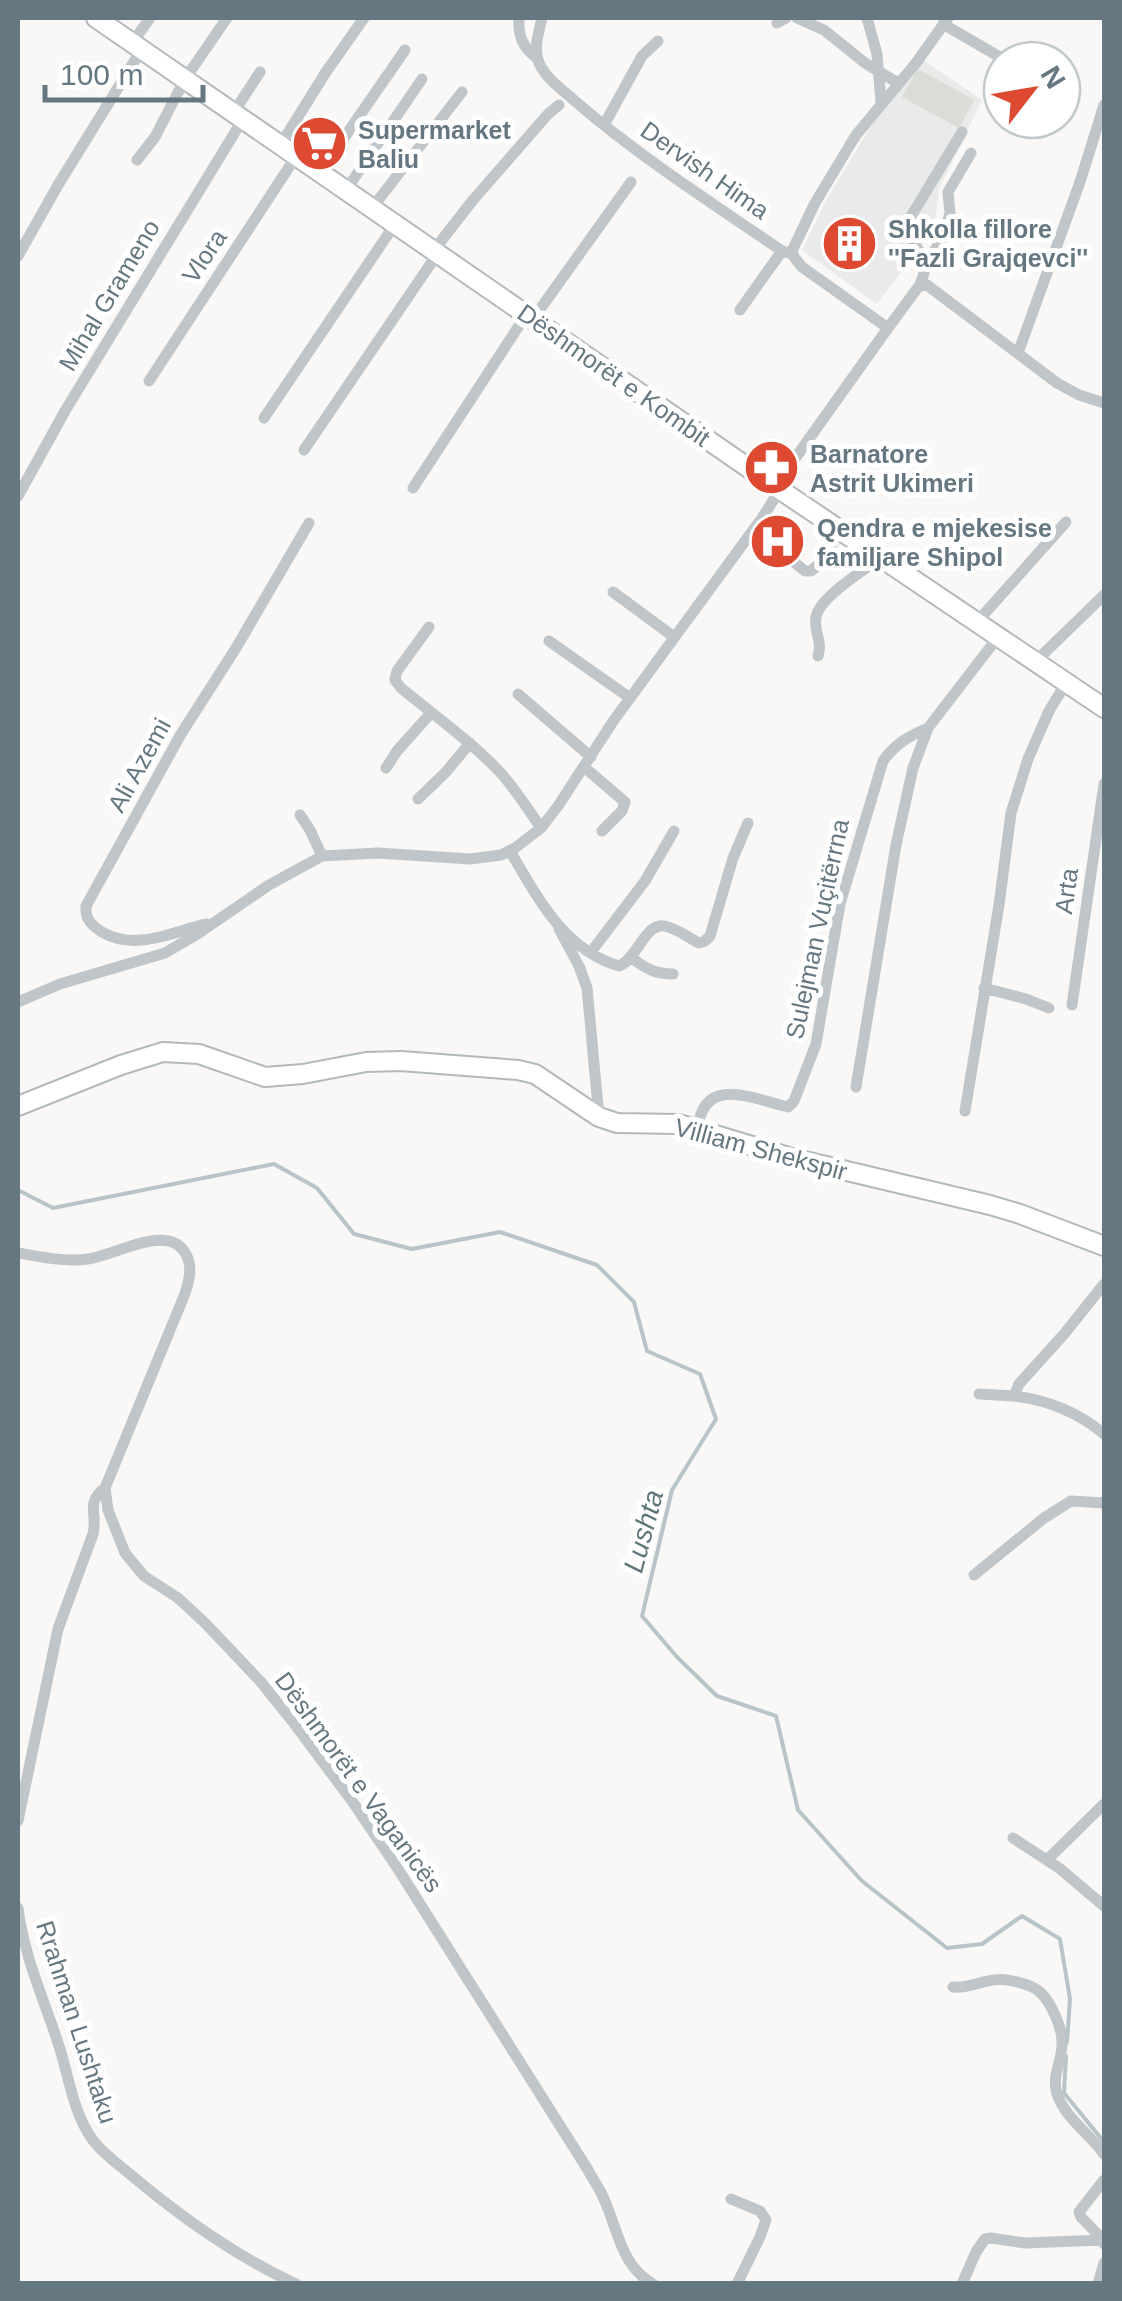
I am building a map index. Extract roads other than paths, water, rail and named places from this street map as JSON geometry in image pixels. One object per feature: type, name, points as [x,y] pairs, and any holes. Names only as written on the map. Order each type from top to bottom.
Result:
[{"type":"main road","name":"Dëshmorët e Kombit","points":[[96,18],[778,489],[1104,708]]},
{"type":"main road","name":"Villiam Shekspir","points":[[18,1106],[162,1052],[198,1054],[265,1077],[402,1060],[518,1070],[535,1074],[599,1117],[617,1123],[698,1129],[792,1158],[990,1205],[1104,1246]]},
{"type":"street","points":[[18,256],[150,18]]},
{"type":"street","points":[[137,160],[227,18]]},
{"type":"street","points":[[281,144],[364,18]]},
{"type":"street","name":"Dervish Hima","points":[[520,18],[524,46],[552,81],[604,125],[787,253],[740,310]]},
{"type":"street","points":[[797,18],[824,30],[898,83]]},
{"type":"street","points":[[867,18],[878,54],[881,102]]},
{"type":"street","points":[[537,58],[544,20]]},
{"type":"street","points":[[888,328],[787,253],[856,135],[946,21],[982,45]]},
{"type":"street","name":"Dervish Hima","points":[[604,125],[642,56],[658,41]]},
{"type":"street","points":[[321,171],[405,50]]},
{"type":"street","points":[[239,115],[260,72]]},
{"type":"street","points":[[346,190],[422,79]]},
{"type":"street","points":[[372,208],[462,92]]},
{"type":"street","points":[[304,450],[473,200],[559,105]]},
{"type":"street","points":[[1018,353],[1104,105]]},
{"type":"street","name":"Mihal Grameno","points":[[18,496],[239,115]]},
{"type":"street","points":[[18,1002],[60,984],[165,954],[269,885],[322,856],[501,856],[541,828],[630,698],[736,555],[786,471],[919,286],[925,261],[906,230],[907,223],[962,132]]},
{"type":"street","points":[[925,261],[944,236],[950,212],[948,192],[971,152]]},
{"type":"street","name":"Vlora","points":[[149,381],[297,155]]},
{"type":"street","points":[[413,488],[529,317],[631,182]]},
{"type":"street","points":[[264,418],[395,224]]},
{"type":"street","points":[[919,286],[934,289],[1057,383],[1104,403]]},
{"type":"street","points":[[977,622],[1066,522]]},
{"type":"street","name":"Ali Azemi","points":[[209,924],[160,938],[121,939],[108,936],[89,922],[85,914],[181,734],[310,523]]},
{"type":"street","points":[[795,563],[811,571],[840,531]]},
{"type":"street","points":[[818,656],[818,610],[881,558]]},
{"type":"street","points":[[613,592],[674,637]]},
{"type":"street","points":[[1036,662],[1104,595]]},
{"type":"street","points":[[428,628],[397,671],[395,680],[470,743],[510,784],[541,828]]},
{"type":"street","name":"Sulejman Vuçitërrna","points":[[856,1087],[896,845],[913,768],[928,728],[998,637]]},
{"type":"street","points":[[549,641],[630,698]]},
{"type":"street","points":[[965,1111],[1011,813],[1028,759],[1066,683]]},
{"type":"street","points":[[518,694],[625,802],[622,812],[602,831]]},
{"type":"street","points":[[386,768],[432,713]]},
{"type":"street","name":"Sulejman Vuçitërrna","points":[[698,1129],[704,1107],[726,1094],[788,1107],[794,1101],[816,1044],[840,904],[883,761],[897,745],[928,728]]},
{"type":"street","points":[[418,799],[470,743]]},
{"type":"street","name":"Arta","points":[[1072,1004],[1104,784]]},
{"type":"street","points":[[300,815],[322,856]]},
{"type":"street","points":[[510,851],[559,927],[619,966],[632,958],[656,925],[664,924],[699,942],[710,936],[733,858],[748,823]]},
{"type":"street","points":[[592,952],[645,881],[674,831]]},
{"type":"street","points":[[559,927],[587,988],[599,1117]]},
{"type":"street","points":[[632,958],[657,974],[673,974]]},
{"type":"street","points":[[984,988],[1049,1008]]},
{"type":"street","points":[[18,1253],[93,1259],[160,1239],[180,1246],[190,1272],[184,1296],[105,1488],[94,1497],[96,1523],[54,1642],[18,1821]]},
{"type":"street","points":[[1014,1396],[1019,1384],[1104,1284]]},
{"type":"street","points":[[979,1394],[1014,1396],[1058,1407],[1104,1434]]},
{"type":"street","name":"Dëshmorët e Vaganicës","points":[[105,1488],[112,1522],[134,1565],[192,1610],[260,1682],[362,1816],[588,2170],[634,2268],[653,2284]]},
{"type":"street","points":[[974,1575],[1071,1501],[1104,1502]]},
{"type":"street","points":[[1047,1860],[1104,1804]]},
{"type":"street","points":[[1013,1838],[1104,1906]]},
{"type":"street","name":"Rrahman Lushtaku","points":[[18,1908],[31,1970],[80,2116],[92,2139],[151,2192],[190,2220],[256,2264],[296,2284]]},
{"type":"street","points":[[953,1987],[1002,1979],[1030,1986],[1042,1994],[1061,2032],[1054,2079],[1057,2096],[1065,2111],[1104,2154]]},
{"type":"street","points":[[1104,2180],[1079,2212],[1104,2242]]},
{"type":"street","points":[[730,2199],[760,2211],[766,2220],[737,2284]]},
{"type":"street","points":[[962,2284],[985,2239],[1104,2242]]},
{"type":"street","points":[[1098,2284],[1104,2264]]},
{"type":"waterway","name":"Lushta","points":[[18,1190],[53,1208],[274,1164],[317,1188],[354,1234],[412,1249],[500,1232],[597,1265],[634,1302],[647,1351],[700,1374],[716,1419],[672,1490],[642,1616],[717,1696],[776,1716],[798,1810],[862,1881],[947,1948],[982,1944],[1022,1916],[1060,1939],[1070,1999],[1067,2042]]},
{"type":"waterway","name":"Lushta","points":[[1066,2056],[1064,2093],[1104,2142]]},
{"type":"place","name":"Supermarket Baliu","points":[[319,144]]},
{"type":"place","name":"Shkolla fillore ''Fazli Grajqevci''","points":[[849,243]]},
{"type":"place","name":"Barnatore Astrit Ukimeri","points":[[771,468]]},
{"type":"place","name":"Qendra e mjekesise familjare Shipol","points":[[778,542]]}]
